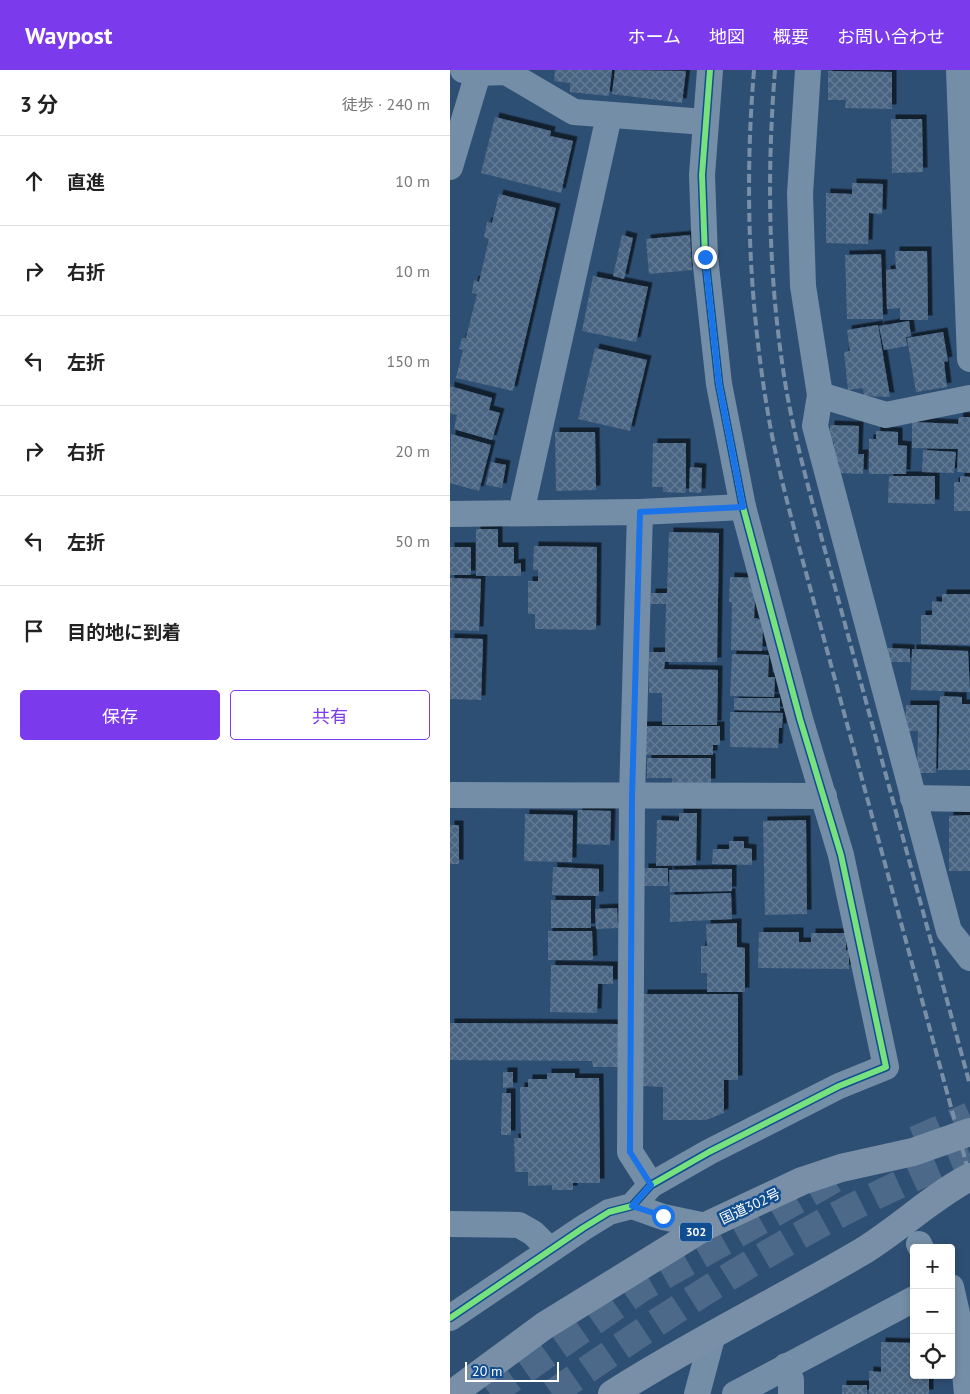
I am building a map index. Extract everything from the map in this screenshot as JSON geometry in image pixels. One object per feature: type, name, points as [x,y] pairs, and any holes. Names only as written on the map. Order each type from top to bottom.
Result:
[{"type":"highway","name":"国道302号","points":[[452,1394],[544,1326],[706,1226],[802,1181],[841,1168],[914,1152],[970,1132]]},
{"type":"highway","points":[[612,1394],[713,1334],[864,1250],[903,1224],[951,1187],[970,1178]]},
{"type":"street","points":[[632,1206],[651,1185],[766,1121],[839,1086],[886,1067],[841,855],[800,719],[743,507],[719,384],[705,257],[702,175],[710,70]]},
{"type":"street","points":[[808,70],[800,194],[803,286],[820,395],[815,426],[949,931],[970,958]]},
{"type":"street","points":[[959,70],[970,359]]},
{"type":"street","points":[[450,166],[473,71],[506,72],[574,112],[705,122]]},
{"type":"street","points":[[521,513],[609,116]]},
{"type":"street","points":[[820,395],[886,415],[970,398]]},
{"type":"street","points":[[450,514],[640,512],[743,507]]},
{"type":"street","points":[[640,512],[632,797],[630,1152],[651,1185]]},
{"type":"street","points":[[450,795],[632,797],[824,796]]},
{"type":"street","points":[[913,798],[970,799]]},
{"type":"street","points":[[450,1318],[549,1249],[609,1212],[632,1206],[663,1216],[706,1226]]},
{"type":"street","points":[[450,1224],[519,1225],[533,1234],[549,1249]]},
{"type":"street","points":[[951,1289],[961,1330],[967,1394]]},
{"type":"street","points":[[735,1394],[910,1300]]},
{"type":"street","points":[[697,1394],[713,1334]]},
{"type":"street","points":[[786,1366],[791,1380],[791,1394]]},
{"type":"building","points":[[555,70],[612,70],[609,96],[570,92],[570,83],[554,81]]},
{"type":"building","points":[[615,70],[686,71],[682,103],[612,94]]},
{"type":"building","points":[[828,71],[892,72],[892,109],[845,108],[846,100],[828,100]]},
{"type":"building","points":[[495,117],[551,131],[550,136],[573,141],[561,193],[481,173]]},
{"type":"building","points":[[891,119],[922,119],[923,172],[892,173]]},
{"type":"building","points":[[852,183],[883,184],[882,214],[869,213],[868,244],[826,243],[826,193],[852,194]]},
{"type":"building","points":[[499,194],[556,208],[513,391],[456,378],[463,350],[459,349],[462,338],[466,338],[477,294],[472,293],[474,280],[479,282],[489,239],[484,237],[487,222],[492,223]]},
{"type":"building","points":[[622,235],[633,238],[624,279],[613,276]]},
{"type":"building","points":[[690,235],[692,270],[649,274],[646,239]]},
{"type":"building","points":[[895,251],[927,251],[928,320],[900,320],[900,308],[887,309],[886,270],[896,269]]},
{"type":"building","points":[[881,254],[883,319],[847,319],[845,255]]},
{"type":"building","points":[[593,276],[648,287],[636,342],[582,331]]},
{"type":"building","points":[[909,321],[911,336],[906,337],[907,346],[884,350],[879,326]]},
{"type":"building","points":[[878,325],[890,397],[864,396],[863,388],[848,390],[844,352],[850,351],[847,330]]},
{"type":"building","points":[[943,332],[948,361],[944,362],[947,387],[916,392],[907,338]]},
{"type":"building","points":[[595,348],[647,360],[630,431],[578,419]]},
{"type":"building","points":[[450,386],[492,398],[489,410],[500,413],[492,440],[454,429],[457,415],[450,413]]},
{"type":"building","points":[[959,417],[970,417],[970,473],[957,472],[958,449],[912,448],[912,422],[958,424]]},
{"type":"building","points":[[830,425],[859,426],[858,454],[864,454],[863,474],[839,473],[839,462],[833,462],[834,442],[830,442]]},
{"type":"building","points":[[876,431],[898,432],[898,445],[907,446],[906,474],[869,474],[869,439],[876,439]]},
{"type":"building","points":[[555,432],[595,432],[596,490],[556,491]]},
{"type":"building","points":[[451,434],[491,445],[479,491],[450,483]]},
{"type":"building","points":[[653,443],[686,443],[686,493],[663,492],[663,487],[652,487]]},
{"type":"building","points":[[923,450],[956,452],[954,473],[922,472]]},
{"type":"building","points":[[491,462],[506,465],[502,488],[486,485]]},
{"type":"building","points":[[690,467],[702,468],[701,493],[689,492]]},
{"type":"building","points":[[889,476],[935,476],[935,504],[888,503]]},
{"type":"building","points":[[960,476],[970,477],[970,511],[954,511],[954,482],[960,482]]},
{"type":"building","points":[[476,529],[498,529],[498,547],[514,547],[514,564],[521,563],[521,576],[476,576]]},
{"type":"building","points":[[669,532],[719,533],[717,662],[665,662],[664,669],[718,670],[717,725],[662,725],[662,693],[649,693],[649,652],[665,652],[666,604],[650,604],[651,593],[667,593]]},
{"type":"building","points":[[534,546],[597,547],[596,630],[535,629],[535,614],[528,614],[528,581],[538,581],[538,570],[533,570]]},
{"type":"building","points":[[450,547],[471,547],[471,575],[450,575]]},
{"type":"building","points":[[730,577],[756,578],[754,618],[759,619],[763,624],[762,651],[731,650],[732,602],[729,602]]},
{"type":"building","points":[[450,578],[481,579],[479,631],[450,630]]},
{"type":"building","points":[[942,594],[970,594],[970,645],[921,644],[921,615],[932,615],[932,601],[942,602]]},
{"type":"building","points":[[450,638],[483,639],[481,700],[450,699]]},
{"type":"building","points":[[888,648],[910,649],[910,662],[888,662]]},
{"type":"building","points":[[912,649],[968,651],[970,692],[911,690]]},
{"type":"building","points":[[732,654],[769,655],[768,677],[775,677],[774,697],[730,696]]},
{"type":"building","points":[[940,696],[962,697],[962,704],[970,704],[970,770],[938,770]]},
{"type":"building","points":[[734,698],[780,698],[780,711],[734,710]]},
{"type":"building","points":[[906,705],[937,705],[936,773],[917,773],[918,731],[905,731]]},
{"type":"building","points":[[730,712],[783,713],[782,728],[779,728],[778,748],[730,747]]},
{"type":"building","points":[[642,726],[720,726],[720,745],[713,745],[713,755],[642,755]]},
{"type":"building","points":[[647,758],[711,758],[711,783],[672,784],[672,778],[647,778]]},
{"type":"building","points":[[578,810],[611,811],[610,845],[577,844]]},
{"type":"building","points":[[679,813],[697,813],[696,865],[656,866],[657,820],[679,821]]},
{"type":"building","points":[[525,814],[573,815],[572,862],[524,861]]},
{"type":"building","points":[[970,815],[970,871],[949,871],[949,816]]},
{"type":"building","points":[[806,820],[807,914],[765,915],[763,821]]},
{"type":"building","points":[[450,825],[459,825],[459,864],[450,864]]},
{"type":"building","points":[[729,841],[744,841],[744,848],[752,849],[752,865],[712,864],[713,849],[729,849]]},
{"type":"building","points":[[553,867],[599,869],[599,896],[552,895]]},
{"type":"building","points":[[644,868],[668,868],[668,886],[644,886]]},
{"type":"building","points":[[732,869],[732,891],[670,892],[669,870]]},
{"type":"building","points":[[731,893],[732,919],[670,922],[670,895]]},
{"type":"building","points":[[551,900],[591,900],[591,928],[551,928]]},
{"type":"building","points":[[617,908],[618,928],[596,929],[595,909]]},
{"type":"building","points":[[737,923],[737,947],[745,948],[745,992],[707,992],[707,973],[701,973],[701,946],[707,946],[706,924]]},
{"type":"building","points":[[548,931],[592,931],[593,960],[548,960]]},
{"type":"building","points":[[759,932],[799,932],[799,942],[811,942],[811,933],[846,933],[846,950],[849,950],[849,969],[758,968]]},
{"type":"building","points":[[551,965],[613,966],[613,984],[598,984],[597,1013],[550,1012]]},
{"type":"building","points":[[643,994],[738,994],[738,1080],[724,1080],[724,1113],[706,1120],[663,1120],[663,1087],[643,1086]]},
{"type":"building","points":[[450,1023],[618,1024],[618,1067],[593,1067],[592,1061],[450,1060]]},
{"type":"building","points":[[503,1072],[513,1072],[513,1087],[503,1088]]},
{"type":"building","points":[[547,1073],[575,1073],[575,1078],[599,1078],[600,1183],[573,1183],[573,1190],[552,1190],[552,1185],[528,1186],[528,1172],[515,1172],[514,1138],[521,1138],[520,1087],[528,1087],[528,1079],[547,1079]]},
{"type":"building","points":[[502,1093],[511,1093],[511,1135],[501,1135]]},
{"type":"building","points":[[881,1342],[910,1343],[910,1379],[929,1379],[929,1394],[869,1394],[869,1371],[881,1372]]},
{"type":"building","points":[[842,1385],[867,1385],[867,1394],[842,1394]]},
{"type":"tunnel","points":[[915,1140],[970,1116]]},
{"type":"tunnel","points":[[552,1394],[702,1293],[806,1232],[914,1177],[970,1154]]},
{"type":"tunnel","points":[[490,1394],[640,1289],[836,1178]]},
{"type":"railway","points":[[754,70],[749,159],[750,248],[757,337],[770,425],[795,533],[970,1177]]},
{"type":"railway","points":[[775,70],[772,107],[770,220],[774,294],[790,410],[820,532],[970,1085]]},
{"type":"cycle path","points":[[450,1318],[583,1228],[609,1212],[632,1206],[651,1185],[709,1152],[839,1086],[886,1067],[841,855],[800,719],[743,507],[719,384],[705,257],[702,175],[710,70]]},
{"type":"route","points":[[663,1216],[632,1206],[651,1185],[630,1152],[632,797],[640,512],[743,507],[719,384],[705,257]]}]
